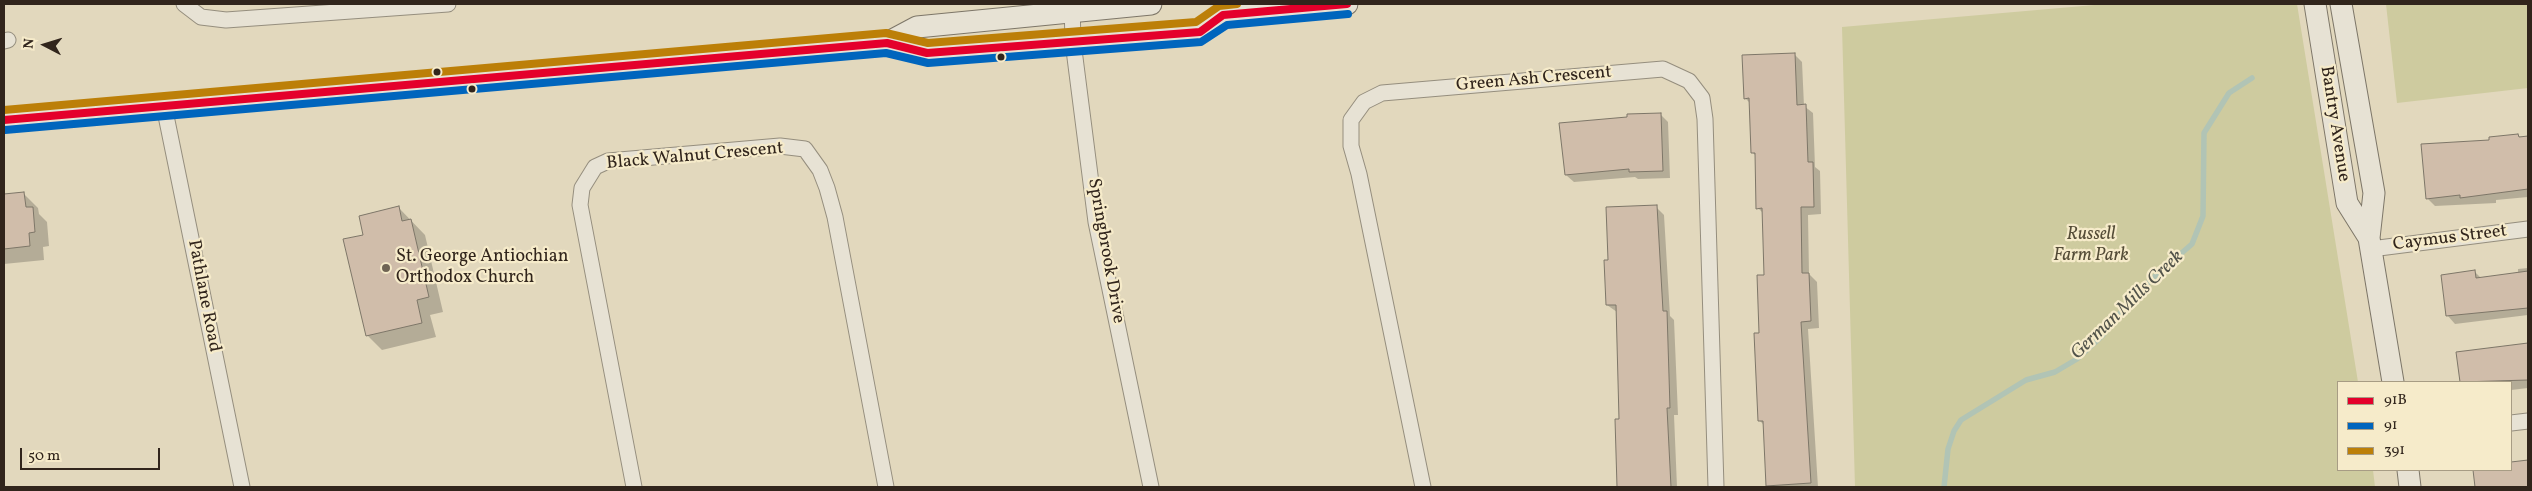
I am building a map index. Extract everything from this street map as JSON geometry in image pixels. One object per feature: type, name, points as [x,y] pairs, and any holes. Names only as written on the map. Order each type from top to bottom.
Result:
[{"type":"main road","points":[[887,42],[917,27],[1072,8],[1151,4]]},
{"type":"main road","points":[[4,120],[887,42],[927,52],[1200,32],[1215,10],[1347,4]]},
{"type":"main road","name":"Bantry Avenue","points":[[2315,4],[2347,202],[2370,243]]},
{"type":"main road","name":"Bantry Avenue","points":[[2342,4],[2374,193],[2370,243],[2393,381]]},
{"type":"main road","points":[[2408,471],[2410,487]]},
{"type":"street","points":[[184,4],[202,17],[226,20],[448,4]]},
{"type":"street","name":"Springbrook Drive","points":[[1072,8],[1073,42],[1096,222],[1151,487]]},
{"type":"street","name":"Green Ash Crescent","points":[[1423,487],[1359,174],[1351,146],[1351,120],[1364,102],[1382,93],[1663,69],[1689,80],[1702,98],[1705,119],[1716,487]]},
{"type":"street","name":"Pathlane Road","points":[[164,106],[242,487]]},
{"type":"street","name":"Black Walnut Crescent","points":[[634,487],[580,205],[582,188],[595,167],[608,162],[780,146],[806,149],[820,170],[827,188],[835,217],[886,487]]},
{"type":"street","name":"Caymus Street","points":[[2370,243],[2528,229]]},
{"type":"street","points":[[2512,423],[2528,421]]},
{"type":"green space","name":"Russell Farm Park","points":[[2106,4],[2297,4],[2358,381],[2337,381],[2337,471],[2373,471],[2375,487],[1855,487],[1842,27]]},
{"type":"green space","points":[[2386,4],[2528,4],[2528,88],[2397,103]]},
{"type":"building","points":[[1795,53],[1797,105],[1806,104],[1808,162],[1813,162],[1814,207],[1801,207],[1802,273],[1809,273],[1811,321],[1801,322],[1811,483],[1766,486],[1763,421],[1758,421],[1754,333],[1759,333],[1757,275],[1764,275],[1762,208],[1756,209],[1755,153],[1751,153],[1749,98],[1744,99],[1742,55]]},
{"type":"building","points":[[1661,113],[1663,171],[1629,172],[1629,169],[1565,175],[1559,123],[1627,117],[1627,114]]},
{"type":"building","points":[[2518,134],[2519,137],[2528,136],[2528,189],[2460,198],[2460,195],[2426,199],[2421,144],[2489,140],[2489,137]]},
{"type":"building","points":[[24,192],[26,207],[33,207],[35,232],[29,233],[30,246],[4,249],[4,194]]},
{"type":"building","points":[[1657,205],[1663,311],[1667,311],[1670,408],[1667,408],[1671,487],[1617,487],[1615,419],[1619,419],[1616,305],[1606,305],[1604,260],[1608,260],[1606,207]]},
{"type":"building","name":"St. George Antiochian Orthodox Church","points":[[399,206],[402,221],[411,219],[429,297],[417,300],[422,323],[366,336],[343,239],[363,235],[359,216]]},
{"type":"building","points":[[2475,270],[2476,278],[2528,271],[2528,308],[2446,316],[2441,275]]},
{"type":"building","points":[[2528,343],[2528,380],[2460,381],[2456,352]]},
{"type":"building","points":[[2528,460],[2528,487],[2475,487],[2473,471],[2512,471],[2512,462]]},
{"type":"waterway","name":"German Mills Creek","points":[[1944,487],[1948,449],[1954,431],[1961,420],[2026,380],[2055,372],[2077,359],[2102,336],[2128,303],[2192,244],[2203,216],[2204,133],[2229,93],[2252,78]]},
{"type":"transit line","name":"391","points":[[4,110],[886,33],[928,43],[1196,22],[1219,6],[1237,4]]},
{"type":"transit line","name":"91B","points":[[4,120],[887,43],[927,53],[1200,32],[1223,15],[1347,4]]},
{"type":"transit line","name":"91","points":[[5,130],[886,53],[928,63],[1201,42],[1227,25],[1348,14]]},
{"type":"place","name":"St. George Antiochian Orthodox Church","points":[[386,268]]}]
